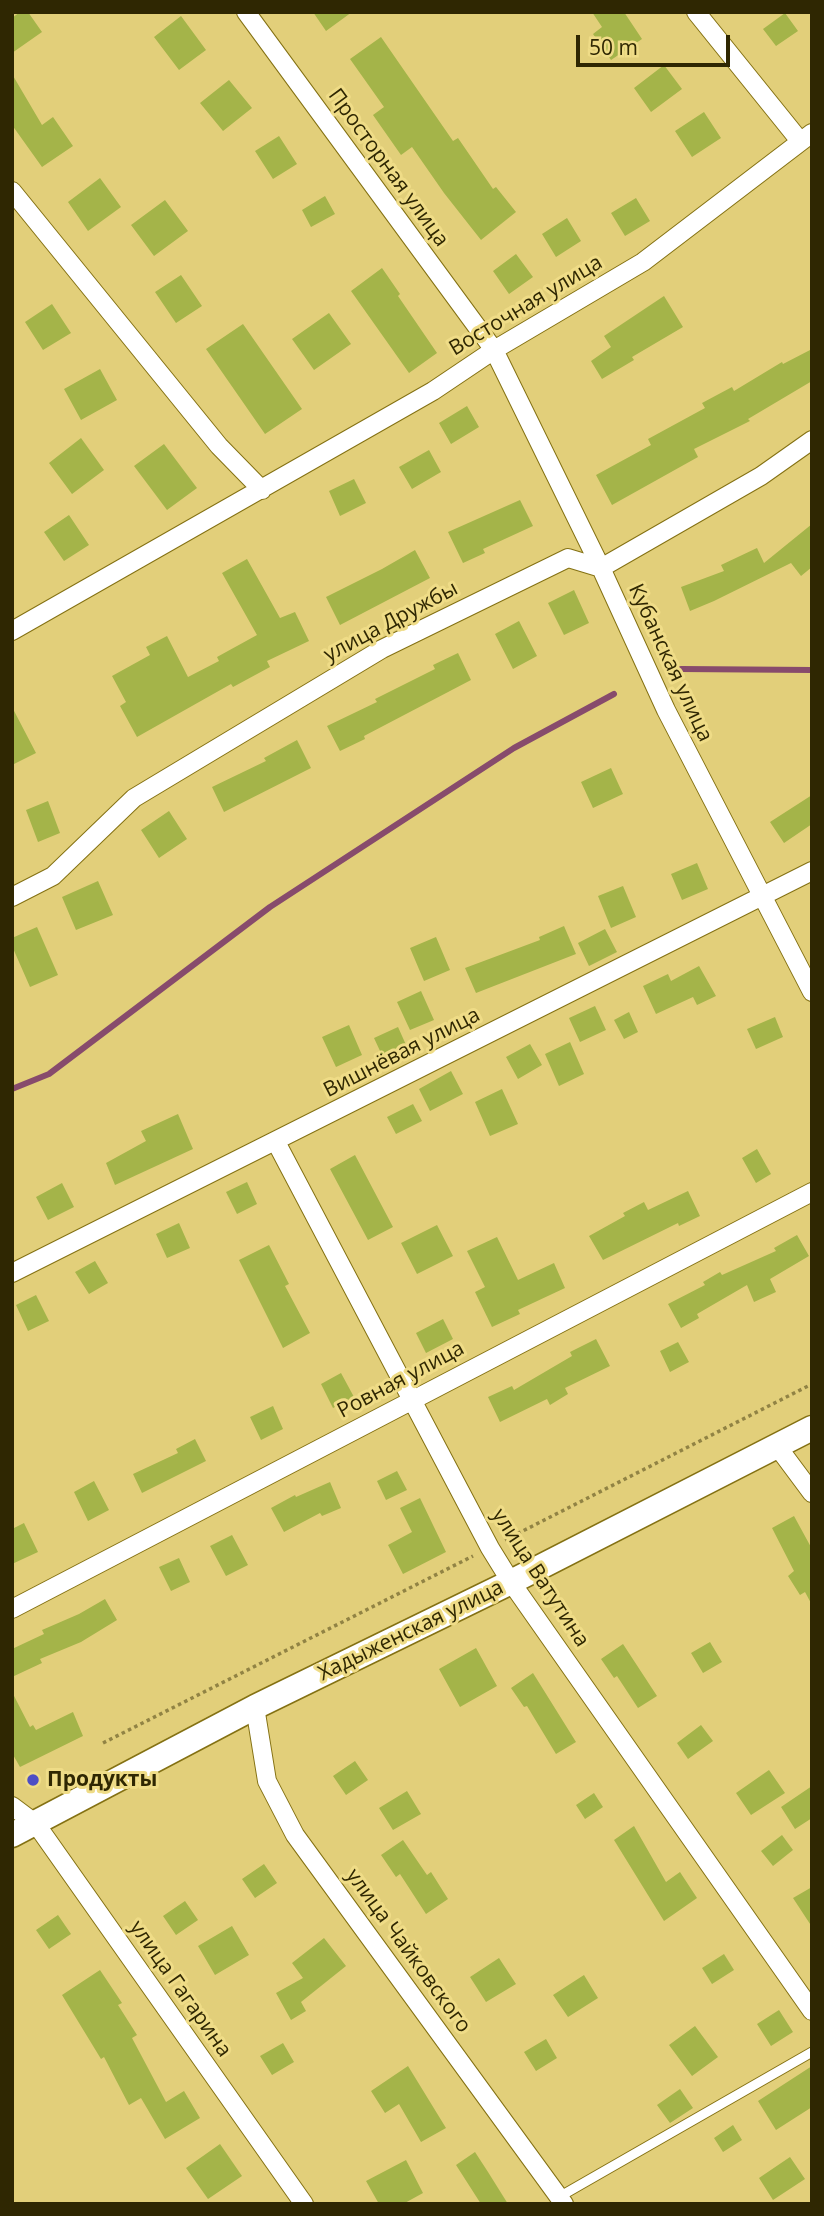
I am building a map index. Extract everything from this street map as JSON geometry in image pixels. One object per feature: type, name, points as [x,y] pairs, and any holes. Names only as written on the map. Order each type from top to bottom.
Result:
[{"type":"main road","name":"Хадыженская улица","points":[[12,1835],[256,1707],[511,1582],[812,1428]]},
{"type":"street","name":"Просторная улица","points":[[246,12],[494,350]]},
{"type":"street","name":"Восточная улица","points":[[12,631],[433,391],[494,350],[643,262],[806,137],[696,12]]},
{"type":"street","points":[[12,191],[219,446],[262,490]]},
{"type":"street","name":"Кубанская улица","points":[[494,350],[601,568],[666,710],[812,992]]},
{"type":"street","points":[[601,568],[761,476],[812,440]]},
{"type":"street","name":"улица Дружбы","points":[[12,897],[53,876],[134,798],[382,649],[568,558],[601,568]]},
{"type":"street","name":"Вишнёвая улица","points":[[12,1273],[812,872]]},
{"type":"street","name":"улица Ватутина","points":[[276,1142],[490,1548],[511,1582],[812,2011]]},
{"type":"street","name":"Ровная улица","points":[[12,1609],[812,1192]]},
{"type":"street","points":[[777,1446],[812,1493]]},
{"type":"street","name":"улица Чайковского","points":[[256,1707],[267,1781],[295,1835],[562,2200]]},
{"type":"street","name":"улица Гагарина","points":[[12,1806],[36,1824],[304,2204]]},
{"type":"lane","points":[[562,2200],[812,2052]]},
{"type":"path","points":[[103,1743],[812,1384]]},
{"type":"building","points":[[20,12],[28,12],[42,32],[12,53],[12,18]]},
{"type":"building","points":[[313,12],[352,12],[326,31]]},
{"type":"building","points":[[592,12],[624,12],[642,39],[611,60],[593,34],[602,27]]},
{"type":"building","points":[[785,13],[798,31],[776,46],[763,29]]},
{"type":"building","points":[[181,16],[206,50],[179,70],[154,37]]},
{"type":"building","points":[[381,37],[453,141],[458,138],[493,189],[496,187],[516,212],[481,240],[412,147],[401,155],[373,115],[384,107],[350,59]]},
{"type":"building","points":[[664,65],[682,89],[651,112],[634,88]]},
{"type":"building","points":[[12,74],[42,125],[53,117],[73,146],[42,167],[12,125]]},
{"type":"building","points":[[229,80],[252,108],[223,131],[200,103]]},
{"type":"building","points":[[704,112],[721,138],[692,157],[675,131]]},
{"type":"building","points":[[279,136],[297,164],[273,179],[255,151]]},
{"type":"building","points":[[100,178],[121,207],[88,231],[68,202]]},
{"type":"building","points":[[325,196],[335,214],[311,227],[302,210]]},
{"type":"building","points":[[636,198],[650,221],[625,236],[611,213]]},
{"type":"building","points":[[165,200],[188,231],[154,256],[131,225]]},
{"type":"building","points":[[567,218],[581,241],[556,257],[542,234]]},
{"type":"building","points":[[516,254],[533,277],[509,294],[493,271]]},
{"type":"building","points":[[382,268],[437,353],[409,373],[351,291]]},
{"type":"building","points":[[181,275],[202,306],[176,323],[155,292]]},
{"type":"building","points":[[664,296],[683,327],[632,357],[634,360],[602,379],[591,361],[611,347],[604,336]]},
{"type":"building","points":[[52,304],[71,333],[43,350],[25,322]]},
{"type":"building","points":[[329,313],[351,344],[314,370],[292,339]]},
{"type":"building","points":[[243,324],[302,409],[265,434],[206,349]]},
{"type":"building","points":[[812,349],[812,381],[748,419],[750,421],[694,449],[698,457],[612,505],[596,475],[651,445],[648,439],[705,408],[702,403],[732,387],[734,391],[782,362],[783,364]]},
{"type":"building","points":[[100,369],[117,400],[81,420],[64,389]]},
{"type":"building","points":[[467,406],[479,427],[451,444],[439,423]]},
{"type":"building","points":[[81,438],[104,470],[72,494],[49,463]]},
{"type":"building","points":[[164,444],[197,488],[167,510],[134,466]]},
{"type":"building","points":[[429,450],[441,472],[412,489],[399,467]]},
{"type":"building","points":[[354,479],[366,503],[340,516],[329,491]]},
{"type":"building","points":[[520,500],[533,526],[483,549],[485,553],[463,563],[448,532]]},
{"type":"building","points":[[69,515],[89,545],[64,561],[44,532]]},
{"type":"building","points":[[812,524],[812,567],[801,576],[791,563],[690,611],[681,587],[724,571],[721,565],[757,548],[764,563]]},
{"type":"building","points":[[415,550],[430,578],[340,625],[326,597]]},
{"type":"building","points":[[247,559],[280,618],[295,612],[309,641],[267,661],[270,667],[233,687],[231,684],[137,737],[120,706],[126,702],[112,676],[150,655],[146,647],[167,636],[188,677],[219,661],[217,657],[257,635],[222,573]]},
{"type":"building","points":[[574,590],[589,623],[564,635],[548,603]]},
{"type":"building","points":[[519,621],[537,656],[513,669],[495,634]]},
{"type":"building","points":[[458,653],[471,680],[340,751],[327,726],[377,702],[375,699],[435,669],[433,665]]},
{"type":"building","points":[[12,707],[36,753],[12,765]]},
{"type":"building","points":[[297,740],[311,768],[224,812],[212,787],[266,761],[264,758]]},
{"type":"building","points":[[611,768],[623,794],[593,808],[581,782]]},
{"type":"building","points":[[812,795],[812,824],[784,843],[770,822]]},
{"type":"building","points":[[48,801],[60,833],[38,842],[26,810]]},
{"type":"building","points":[[169,811],[187,839],[159,858],[141,830]]},
{"type":"building","points":[[697,863],[708,889],[682,900],[671,874]]},
{"type":"building","points":[[98,881],[113,915],[76,930],[62,897]]},
{"type":"building","points":[[623,886],[636,917],[611,928],[598,896]]},
{"type":"building","points":[[564,926],[576,954],[476,993],[465,968],[540,940],[539,937]]},
{"type":"building","points":[[37,927],[58,975],[30,987],[12,946],[12,938]]},
{"type":"building","points":[[605,929],[617,952],[589,966],[578,943]]},
{"type":"building","points":[[436,937],[450,970],[424,981],[410,948]]},
{"type":"building","points":[[699,966],[716,996],[697,1005],[693,997],[656,1014],[643,986],[668,974],[671,981]]},
{"type":"building","points":[[421,991],[434,1020],[410,1030],[397,1002]]},
{"type":"building","points":[[595,1006],[606,1030],[580,1042],[569,1018]]},
{"type":"building","points":[[629,1012],[638,1032],[624,1039],[614,1020]]},
{"type":"building","points":[[775,1017],[783,1037],[756,1049],[747,1029]]},
{"type":"building","points":[[349,1025],[362,1055],[336,1067],[322,1037]]},
{"type":"building","points":[[398,1027],[411,1056],[387,1066],[374,1038]]},
{"type":"building","points":[[570,1042],[584,1074],[559,1086],[545,1054]]},
{"type":"building","points":[[530,1044],[542,1065],[518,1079],[506,1057]]},
{"type":"building","points":[[451,1071],[463,1094],[430,1111],[419,1089]]},
{"type":"building","points":[[502,1089],[518,1124],[490,1136],[475,1102]]},
{"type":"building","points":[[413,1104],[422,1121],[396,1134],[387,1117]]},
{"type":"building","points":[[178,1114],[193,1149],[115,1185],[106,1163],[146,1141],[141,1131]]},
{"type":"building","points":[[757,1149],[771,1174],[756,1183],[742,1158]]},
{"type":"building","points":[[355,1155],[393,1227],[368,1240],[330,1169]]},
{"type":"building","points":[[247,1182],[257,1204],[237,1214],[226,1192]]},
{"type":"building","points":[[62,1183],[74,1207],[48,1220],[36,1197]]},
{"type":"building","points":[[688,1191],[700,1216],[679,1226],[678,1223],[603,1260],[589,1236],[644,1202],[648,1210]]},
{"type":"building","points":[[179,1223],[190,1248],[167,1258],[156,1234]]},
{"type":"building","points":[[437,1225],[453,1256],[417,1274],[401,1243]]},
{"type":"building","points":[[797,1235],[809,1256],[770,1279],[776,1292],[754,1302],[747,1285],[697,1314],[699,1318],[681,1328],[668,1304],[705,1285],[703,1282],[720,1272],[722,1275],[776,1251],[774,1248]]},
{"type":"building","points":[[497,1237],[518,1280],[554,1263],[565,1288],[518,1310],[520,1314],[492,1327],[475,1292],[485,1287],[467,1251]]},
{"type":"building","points":[[269,1245],[289,1284],[285,1286],[310,1333],[283,1348],[239,1260]]},
{"type":"building","points":[[95,1261],[108,1283],[89,1294],[75,1272]]},
{"type":"building","points":[[36,1295],[49,1321],[28,1331],[16,1305]]},
{"type":"building","points":[[443,1319],[453,1339],[426,1353],[416,1333]]},
{"type":"building","points":[[596,1339],[610,1366],[565,1388],[568,1394],[550,1405],[547,1399],[500,1422],[488,1397],[512,1386],[514,1390],[572,1356],[570,1352]]},
{"type":"building","points":[[678,1342],[689,1362],[670,1372],[660,1351]]},
{"type":"building","points":[[341,1373],[354,1397],[333,1408],[321,1384]]},
{"type":"building","points":[[273,1406],[283,1429],[261,1440],[250,1417]]},
{"type":"building","points":[[195,1439],[206,1461],[142,1493],[133,1474],[178,1453],[176,1449]]},
{"type":"building","points":[[397,1471],[407,1490],[386,1500],[377,1481]]},
{"type":"building","points":[[94,1481],[109,1510],[88,1521],[74,1492]]},
{"type":"building","points":[[330,1482],[341,1508],[322,1516],[320,1513],[284,1532],[271,1508],[295,1495],[296,1497]]},
{"type":"building","points":[[420,1498],[446,1552],[403,1574],[388,1545],[412,1532],[400,1508]]},
{"type":"building","points":[[794,1516],[812,1549],[812,1605],[805,1592],[800,1595],[788,1576],[794,1571],[772,1528]]},
{"type":"building","points":[[24,1523],[38,1552],[12,1564],[12,1529]]},
{"type":"building","points":[[232,1535],[248,1565],[226,1576],[210,1546]]},
{"type":"building","points":[[179,1558],[190,1582],[171,1591],[159,1567]]},
{"type":"building","points":[[105,1599],[117,1620],[81,1642],[40,1659],[42,1663],[12,1677],[12,1649],[44,1634],[42,1630]]},
{"type":"building","points":[[710,1642],[722,1662],[703,1673],[691,1653]]},
{"type":"building","points":[[623,1644],[657,1696],[638,1708],[617,1676],[614,1678],[601,1659]]},
{"type":"building","points":[[476,1648],[497,1686],[460,1707],[439,1669]]},
{"type":"building","points":[[533,1673],[576,1742],[556,1754],[527,1706],[524,1707],[511,1688]]},
{"type":"building","points":[[12,1692],[30,1727],[33,1725],[36,1730],[73,1712],[83,1736],[20,1767],[12,1753]]},
{"type":"building","points":[[701,1725],[713,1741],[688,1759],[677,1743]]},
{"type":"building","points":[[355,1761],[368,1780],[346,1795],[333,1776]]},
{"type":"building","points":[[769,1770],[785,1793],[751,1815],[736,1793]]},
{"type":"building","points":[[812,1786],[812,1818],[795,1829],[781,1807]]},
{"type":"building","points":[[407,1791],[421,1814],[393,1830],[379,1808]]},
{"type":"building","points":[[594,1793],[603,1807],[585,1819],[576,1805]]},
{"type":"building","points":[[634,1826],[666,1882],[680,1872],[697,1898],[664,1921],[614,1840]]},
{"type":"building","points":[[782,1835],[793,1850],[773,1866],[761,1851]]},
{"type":"building","points":[[403,1840],[427,1875],[431,1872],[448,1899],[426,1914],[400,1874],[396,1877],[381,1855]]},
{"type":"building","points":[[264,1864],[277,1883],[255,1898],[242,1879]]},
{"type":"building","points":[[812,1887],[812,1927],[793,1898]]},
{"type":"building","points":[[185,1901],[198,1920],[176,1935],[163,1916]]},
{"type":"building","points":[[58,1915],[71,1934],[49,1949],[36,1930]]},
{"type":"building","points":[[232,1926],[249,1955],[215,1975],[198,1946]]},
{"type":"building","points":[[324,1938],[346,1966],[301,2002],[306,2011],[291,2020],[276,1993],[303,1978],[292,1963]]},
{"type":"building","points":[[724,1954],[734,1970],[712,1984],[702,1968]]},
{"type":"building","points":[[499,1958],[516,1984],[486,2002],[470,1977]]},
{"type":"building","points":[[100,1970],[122,2003],[118,2005],[137,2035],[132,2038],[166,2102],[184,2091],[200,2118],[165,2139],[141,2098],[129,2105],[104,2057],[101,2059],[62,1995]]},
{"type":"building","points":[[584,1975],[598,1998],[568,2017],[553,1995]]},
{"type":"building","points":[[779,2010],[793,2032],[771,2046],[757,2024]]},
{"type":"building","points":[[695,2026],[718,2057],[692,2076],[669,2045]]},
{"type":"building","points":[[546,2039],[557,2058],[536,2071],[524,2052]]},
{"type":"building","points":[[283,2043],[294,2062],[272,2075],[260,2056]]},
{"type":"building","points":[[408,2066],[446,2128],[421,2142],[399,2104],[385,2113],[371,2091]]},
{"type":"building","points":[[812,2066],[812,2107],[776,2130],[758,2101]]},
{"type":"building","points":[[680,2089],[693,2108],[670,2123],[657,2105]]},
{"type":"building","points":[[733,2125],[742,2140],[723,2152],[714,2138]]},
{"type":"building","points":[[220,2144],[242,2176],[208,2199],[186,2168]]},
{"type":"building","points":[[475,2152],[508,2204],[481,2204],[456,2165]]},
{"type":"building","points":[[790,2157],[805,2179],[773,2200],[759,2178]]},
{"type":"building","points":[[406,2160],[423,2193],[403,2204],[379,2204],[366,2181]]},
{"type":"waterway","points":[[681,669],[812,670]]},
{"type":"waterway","points":[[12,1089],[49,1074],[270,907],[514,748],[614,694]]},
{"type":"place","name":"Продукты","points":[[33,1780]]}]
